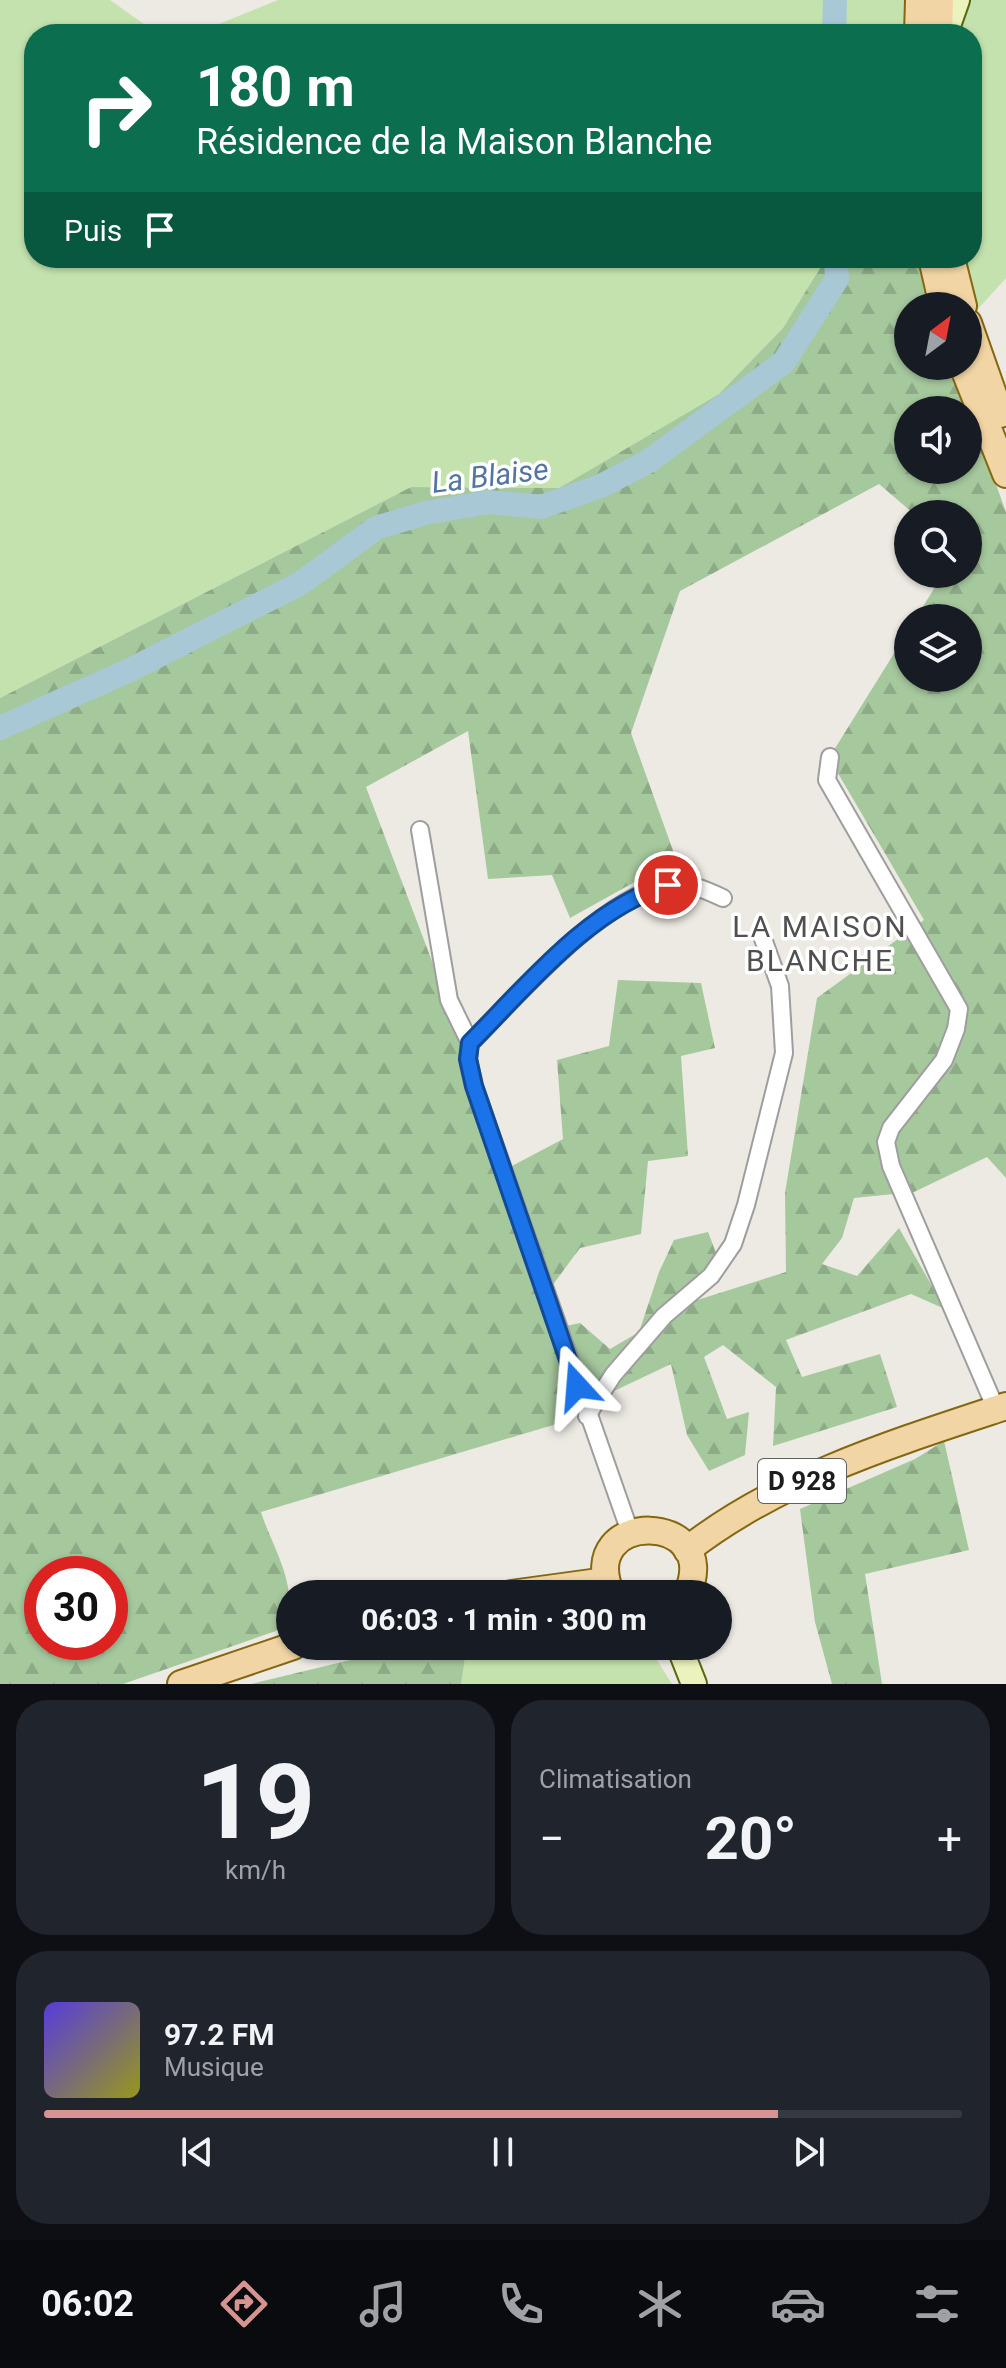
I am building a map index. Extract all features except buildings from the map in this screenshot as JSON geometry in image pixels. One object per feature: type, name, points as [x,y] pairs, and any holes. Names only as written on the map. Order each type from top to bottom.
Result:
[{"type":"main road","points":[[925,21],[940,0]]},
{"type":"main road","points":[[934,268],[940,292]]},
{"type":"main road","points":[[954,268],[960,292]]},
{"type":"main road","points":[[982,362],[1006,430]]},
{"type":"main road","points":[[969,380],[1006,474]]},
{"type":"main road","name":"D 928","points":[[687,1550],[800,1481],[1001,1408]]},
{"type":"main road","points":[[609,1580],[610,1552],[630,1532],[656,1528],[668,1532],[687,1550],[691,1580]]},
{"type":"main road","points":[[181,1684],[276,1652]]},
{"type":"street","points":[[925,21],[957,0]]},
{"type":"street","points":[[830,757],[827,780],[959,1009],[956,1029],[944,1060],[891,1128],[886,1142],[891,1166],[1001,1408]]},
{"type":"street","points":[[420,830],[449,1000],[470,1043],[468,1059],[474,1086],[630,1532]]},
{"type":"street","points":[[470,1043],[576,939],[641,892],[668,885],[699,886],[723,898]]},
{"type":"street","points":[[587,1416],[613,1375],[664,1316],[711,1276],[733,1244],[750,1191],[784,1053],[780,986],[762,936]]},
{"type":"street","points":[[685,1660],[694,1684]]},
{"type":"green space","points":[[0,0],[110,0],[144,24],[24,24],[24,268],[820,268],[783,328],[719,394],[559,488],[411,487],[0,698]]},
{"type":"green space","points":[[278,0],[1006,0],[1006,278],[982,305],[982,292],[948,292],[930,268],[982,268],[982,24],[219,24]]},
{"type":"green space","points":[[820,268],[926,268],[932,292],[894,292],[894,380],[958,380],[964,396],[894,396],[894,484],[982,484],[982,446],[1006,512],[1006,1178],[987,1157],[914,1192],[854,1198],[842,1238],[822,1264],[857,1276],[899,1228],[945,1309],[911,1294],[786,1340],[802,1377],[880,1354],[897,1407],[773,1446],[776,1387],[723,1345],[704,1357],[727,1419],[749,1412],[745,1455],[709,1471],[687,1435],[671,1364],[612,1392],[579,1377],[561,1327],[580,1323],[610,1349],[639,1332],[659,1272],[674,1240],[708,1232],[718,1258],[691,1302],[786,1272],[785,1193],[817,998],[924,920],[829,758],[894,654],[894,692],[982,692],[982,604],[925,604],[934,588],[982,588],[982,500],[898,500],[879,484],[680,591],[631,733],[676,859],[570,918],[552,875],[488,879],[468,731],[366,787],[510,1167],[563,1139],[557,1060],[609,1046],[618,980],[701,983],[715,1048],[681,1056],[688,1156],[648,1161],[641,1234],[580,1248],[549,1290],[570,1420],[261,1512],[286,1580],[276,1580],[276,1631],[123,1684],[0,1684],[0,698],[411,487],[559,488],[719,394],[783,328]]},
{"type":"green space","points":[[944,1441],[969,1550],[865,1574],[882,1684],[832,1684],[815,1622],[800,1509],[915,1459]]},
{"type":"green space","points":[[350,1660],[465,1660],[461,1684],[251,1684]]},
{"type":"green space","points":[[465,1660],[657,1660],[672,1684],[461,1684]]},
{"type":"waterway","name":"La Blaise","points":[[834,24],[835,0]]},
{"type":"waterway","name":"La Blaise","points":[[0,728],[130,670],[301,583],[376,528],[425,513],[489,502],[541,507],[601,486],[649,461],[784,362],[837,279],[836,268]]},
{"type":"district","name":"LA MAISON BLANCHE","points":[[820,944]]},
{"type":"route","points":[[577,1386],[474,1086],[468,1059],[470,1043],[576,939],[641,892],[668,885]]}]
